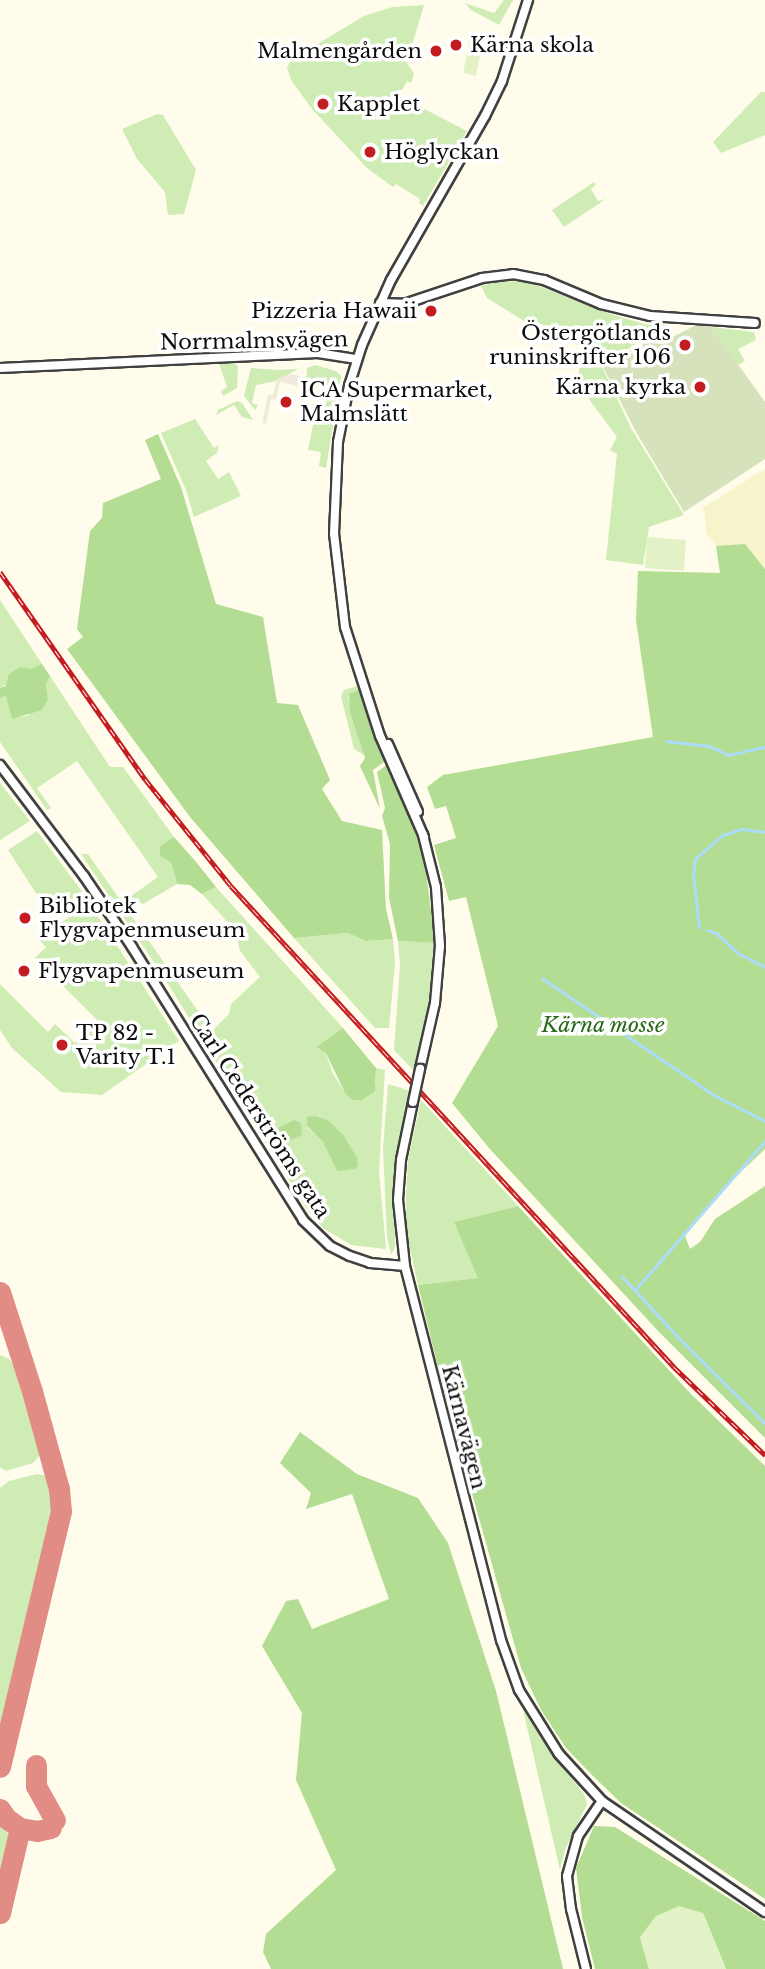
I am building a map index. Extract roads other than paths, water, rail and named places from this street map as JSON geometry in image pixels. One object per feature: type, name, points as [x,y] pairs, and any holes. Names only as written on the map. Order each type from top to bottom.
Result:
[{"type":"street","name":"Norrmalmsvägen","points":[[0,368],[289,354],[331,354],[357,359],[380,303],[502,81],[528,0]]},
{"type":"street","points":[[380,303],[404,304],[482,278],[513,274],[544,280],[601,304],[650,316],[755,323]]},
{"type":"street","name":"Kärnavägen","points":[[357,359],[338,442],[334,534],[345,626],[370,708],[409,789],[424,837],[436,887],[440,946],[435,1003],[404,1140],[398,1200],[405,1266],[510,1667],[528,1706],[547,1737],[602,1801],[765,1912]]},
{"type":"street","name":"Carl Cederströms gata","points":[[0,765],[84,876],[132,947],[303,1220],[321,1239],[350,1256],[370,1264],[405,1266]]},
{"type":"street","points":[[586,1969],[571,1909],[567,1876],[578,1836],[602,1801]]},
{"type":"waterway","points":[[666,741],[709,746],[729,755],[765,747]]},
{"type":"waterway","points":[[699,928],[693,874],[695,859],[723,835],[742,829],[765,832]]},
{"type":"waterway","points":[[708,930],[716,933],[738,953],[765,967]]},
{"type":"waterway","points":[[542,978],[714,1095],[765,1121]]},
{"type":"waterway","points":[[635,1290],[765,1141]]},
{"type":"waterway","points":[[622,1276],[681,1340],[765,1423]]},
{"type":"railway","points":[[0,572],[145,779],[231,886],[674,1367],[765,1455]]},
{"type":"place","name":"Kärna skola","points":[[456,45]]},
{"type":"place","name":"Malmengården","points":[[436,51]]},
{"type":"place","name":"Kapplet","points":[[323,104]]},
{"type":"place","name":"Höglyckan","points":[[370,152]]},
{"type":"place","name":"Pizzeria Hawaii","points":[[431,311]]},
{"type":"place","name":"Östergötlands runinskrifter 106","points":[[685,345]]},
{"type":"place","name":"Kärna kyrka","points":[[700,387]]},
{"type":"place","name":"ICA Supermarket, Malmslätt","points":[[286,402]]},
{"type":"place","name":"Bibliotek Flygvapenmuseum","points":[[25,918]]},
{"type":"place","name":"Flygvapenmuseum","points":[[24,971]]},
{"type":"place","name":"TP 82 - Varity T.1","points":[[62,1045]]},
{"type":"park label","name":"Kärna mosse","points":[[603,1025]]}]
